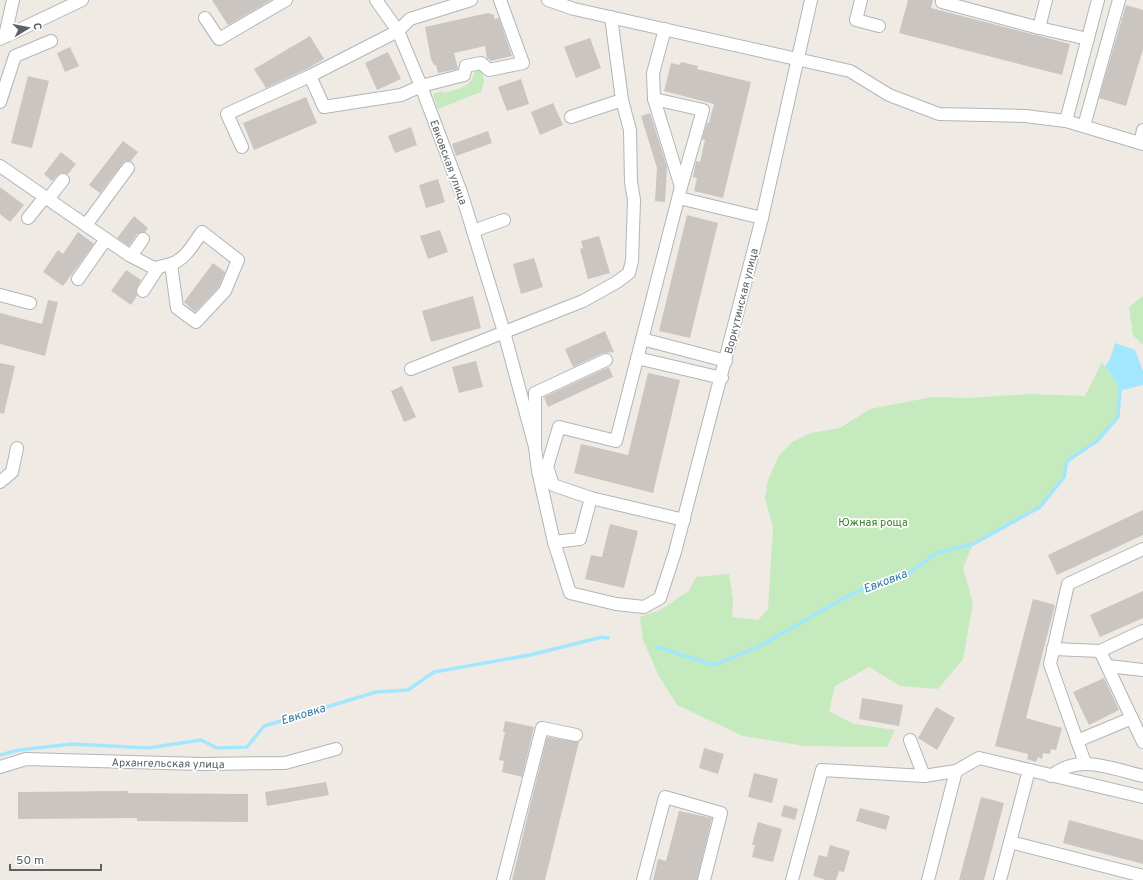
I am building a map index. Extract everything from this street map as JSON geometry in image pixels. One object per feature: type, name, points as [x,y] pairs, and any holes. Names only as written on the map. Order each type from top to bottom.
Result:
[{"type":"street","points":[[2,38],[13,0]]},
{"type":"street","points":[[2,38],[82,0]]},
{"type":"street","points":[[205,18],[219,39],[286,0]]},
{"type":"street","name":"Евковская улица","points":[[376,0],[398,31],[421,86],[473,231],[504,332],[535,446]]},
{"type":"street","points":[[242,147],[227,114],[310,76],[398,31],[410,20],[471,0]]},
{"type":"street","points":[[310,76],[324,107],[401,95],[421,86],[464,75],[466,66],[481,63],[489,70],[523,63],[500,0]]},
{"type":"street","points":[[548,0],[574,4],[611,17],[850,71],[889,96],[940,114],[1026,116],[1066,121],[1141,143],[1143,130]]},
{"type":"street","name":"Воркутинская улица","points":[[554,542],[570,593],[616,604],[644,607],[660,598],[684,520],[722,378],[762,218],[811,0]]},
{"type":"street","points":[[861,0],[856,20],[880,26]]},
{"type":"street","points":[[942,0],[942,2],[1039,28],[1088,39]]},
{"type":"street","points":[[1039,28],[1046,0]]},
{"type":"street","points":[[1066,121],[1098,0]]},
{"type":"street","points":[[1084,126],[1119,0]]},
{"type":"street","points":[[411,369],[583,301],[617,282],[629,273],[632,261],[634,200],[631,182],[630,130],[622,100],[611,17]]},
{"type":"street","points":[[665,29],[653,73],[654,99],[680,192]]},
{"type":"street","points":[[0,102],[16,56],[51,41]]},
{"type":"street","points":[[654,99],[703,110],[680,192],[616,440],[558,427],[547,467],[554,485],[591,498],[684,520]]},
{"type":"street","points":[[571,117],[622,100]]},
{"type":"street","points":[[0,166],[131,256],[154,268],[180,261],[202,232],[238,260],[226,291],[196,322],[177,308],[171,264]]},
{"type":"street","points":[[86,225],[128,168]]},
{"type":"street","points":[[28,218],[64,180]]},
{"type":"street","points":[[680,192],[762,218]]},
{"type":"street","points":[[473,231],[504,220]]},
{"type":"street","points":[[78,279],[106,239]]},
{"type":"street","points":[[131,256],[143,239]]},
{"type":"street","points":[[143,291],[158,268]]},
{"type":"street","points":[[0,295],[30,304]]},
{"type":"street","points":[[642,339],[726,361]]},
{"type":"street","points":[[637,358],[722,378]]},
{"type":"street","points":[[591,498],[580,539],[554,542],[535,446],[535,394],[606,360]]},
{"type":"street","points":[[0,482],[12,472],[17,448]]},
{"type":"street","points":[[543,492],[554,485]]},
{"type":"street","points":[[1085,763],[1050,664],[1068,584],[1143,549]]},
{"type":"street","points":[[1053,649],[1100,651],[1143,631]]},
{"type":"street","points":[[1100,651],[1143,742]]},
{"type":"street","points":[[1108,666],[1143,670]]},
{"type":"street","points":[[1077,741],[1132,718]]},
{"type":"street","points":[[503,880],[542,728],[576,735]]},
{"type":"street","points":[[910,740],[924,776]]},
{"type":"street","name":"Архангельская улица","points":[[0,768],[26,759],[186,764],[285,763],[336,749]]},
{"type":"street","points":[[792,880],[822,770],[924,776],[956,771],[979,758],[1143,797]]},
{"type":"street","points":[[1051,776],[1060,768],[1072,764],[1085,763],[1143,776]]},
{"type":"street","points":[[1000,880],[1029,770]]},
{"type":"street","points":[[928,880],[956,771]]},
{"type":"street","points":[[643,880],[665,797],[721,813],[704,880]]},
{"type":"street","points":[[1010,842],[1143,876]]},
{"type":"green space","points":[[481,68],[484,81],[481,92],[438,109],[433,94],[443,91],[444,93],[464,86],[472,80],[475,69]]},
{"type":"green space","points":[[1143,296],[1143,345],[1133,335],[1129,307]]},
{"type":"green space","name":"Южная роща","points":[[1102,362],[1120,389],[1118,417],[1097,441],[1067,461],[1064,477],[1040,507],[973,544],[963,568],[973,603],[963,659],[938,689],[900,686],[869,667],[835,686],[829,711],[854,724],[895,730],[887,747],[805,746],[743,736],[677,705],[659,676],[643,640],[640,617],[660,610],[689,591],[696,577],[729,574],[733,599],[732,617],[758,620],[768,609],[773,527],[765,498],[768,480],[778,457],[792,442],[811,433],[840,428],[870,409],[932,397],[968,398],[1030,394],[1085,396]]},
{"type":"water","points":[[1115,343],[1135,350],[1143,371],[1143,383],[1120,389],[1105,366],[1110,359]]},
{"type":"building","points":[[212,0],[271,0],[228,25]]},
{"type":"building","points":[[908,0],[933,0],[931,8],[1070,44],[1062,75],[899,33]]},
{"type":"building","points":[[1126,5],[1143,10],[1143,49],[1126,106],[1099,98]]},
{"type":"building","points":[[488,13],[494,15],[494,19],[499,18],[512,56],[490,61],[490,59],[487,59],[485,46],[454,53],[458,69],[438,73],[436,65],[434,65],[431,59],[425,27]]},
{"type":"building","points":[[310,36],[324,59],[305,70],[266,88],[254,69]]},
{"type":"building","points":[[590,38],[601,68],[576,78],[564,47]]},
{"type":"building","points":[[70,47],[79,66],[65,72],[57,53]]},
{"type":"building","points":[[388,52],[401,79],[377,90],[365,63]]},
{"type":"building","points":[[681,62],[698,66],[697,69],[751,82],[723,198],[694,191],[697,178],[693,177],[696,161],[700,162],[705,140],[702,139],[707,123],[709,123],[714,104],[664,91],[671,63],[680,65]]},
{"type":"building","points":[[28,76],[49,81],[32,148],[11,143]]},
{"type":"building","points":[[521,79],[529,104],[507,111],[498,87]]},
{"type":"building","points":[[306,97],[317,123],[254,150],[243,123]]},
{"type":"building","points":[[553,103],[563,125],[540,135],[531,112]]},
{"type":"building","points":[[650,113],[667,167],[665,202],[655,201],[657,168],[641,116]]},
{"type":"building","points":[[411,127],[417,145],[395,153],[388,136]]},
{"type":"building","points":[[488,131],[492,143],[456,156],[452,144]]},
{"type":"building","points":[[123,141],[138,152],[131,161],[125,161],[122,164],[100,193],[89,185]]},
{"type":"building","points":[[61,152],[76,164],[68,174],[60,173],[52,181],[44,174]]},
{"type":"building","points":[[438,179],[445,202],[426,208],[419,185]]},
{"type":"building","points":[[0,187],[24,205],[10,222],[0,214]]},
{"type":"building","points":[[687,215],[718,223],[690,338],[659,331]]},
{"type":"building","points":[[134,216],[148,228],[145,232],[137,234],[129,246],[117,238]]},
{"type":"building","points":[[440,230],[448,252],[428,259],[420,236]]},
{"type":"building","points":[[78,232],[94,244],[63,286],[43,272],[58,250],[63,254]]},
{"type":"building","points":[[599,236],[610,273],[588,279],[580,249],[583,248],[581,241]]},
{"type":"building","points":[[534,258],[543,287],[521,294],[513,264]]},
{"type":"building","points":[[213,263],[225,272],[219,287],[195,312],[184,302]]},
{"type":"building","points":[[126,270],[141,280],[136,290],[137,296],[131,305],[111,291]]},
{"type":"building","points":[[473,296],[481,328],[431,342],[422,311]]},
{"type":"building","points":[[48,300],[58,302],[45,356],[0,344],[0,313],[42,324]]},
{"type":"building","points":[[605,331],[614,352],[603,353],[573,367],[565,349]]},
{"type":"building","points":[[476,361],[483,387],[459,393],[452,367]]},
{"type":"building","points":[[0,363],[15,366],[4,414],[0,413]]},
{"type":"building","points":[[609,367],[613,377],[548,407],[544,397]]},
{"type":"building","points":[[648,373],[680,380],[653,493],[574,473],[581,444],[628,455]]},
{"type":"building","points":[[402,386],[416,417],[404,422],[391,391]]},
{"type":"building","points":[[1143,510],[1143,535],[1057,575],[1048,555]]},
{"type":"building","points":[[610,524],[638,531],[624,588],[585,579],[591,555],[602,557]]},
{"type":"building","points":[[1143,591],[1143,618],[1100,637],[1090,615]]},
{"type":"building","points":[[1033,599],[1055,605],[1026,718],[1062,728],[1056,750],[1051,749],[1050,754],[1043,753],[1042,759],[1038,757],[1036,762],[1027,759],[1028,754],[995,746]]},
{"type":"building","points":[[1104,678],[1119,710],[1089,725],[1073,692]]},
{"type":"building","points":[[862,698],[903,705],[899,726],[859,719]]},
{"type":"building","points":[[936,707],[955,718],[937,750],[918,738]]},
{"type":"building","points":[[505,721],[534,727],[522,777],[502,772],[504,761],[499,760],[505,732],[503,732]]},
{"type":"building","points":[[547,737],[579,742],[545,880],[512,880]]},
{"type":"building","points":[[704,748],[724,754],[718,774],[699,768]]},
{"type":"building","points":[[754,773],[778,779],[772,803],[748,797]]},
{"type":"building","points":[[326,782],[329,795],[267,806],[265,792]]},
{"type":"building","points":[[128,791],[128,793],[248,794],[248,822],[137,821],[137,818],[18,819],[18,792]]},
{"type":"building","points":[[981,797],[1004,803],[984,880],[959,880]]},
{"type":"building","points":[[784,805],[798,809],[795,820],[781,816]]},
{"type":"building","points":[[860,808],[890,816],[886,830],[856,821]]},
{"type":"building","points":[[679,811],[712,818],[697,880],[653,880],[658,859],[666,861]]},
{"type":"building","points":[[1069,820],[1143,840],[1143,864],[1063,843]]},
{"type":"building","points":[[758,822],[782,829],[773,862],[752,857],[755,845],[752,845]]},
{"type":"building","points":[[830,845],[850,851],[844,872],[839,871],[836,880],[826,880],[813,876],[819,855],[827,857]]},
{"type":"waterway","name":"Евковка","points":[[657,647],[714,665],[758,647],[846,597],[881,581],[907,574],[937,553],[973,544],[1040,507],[1064,477],[1067,461],[1097,441],[1118,417],[1120,389],[1143,383]]},
{"type":"waterway","name":"Евковка","points":[[0,755],[19,750],[72,744],[148,748],[201,740],[217,748],[247,747],[264,726],[376,692],[408,690],[434,672],[530,655],[602,637],[608,638]]}]
